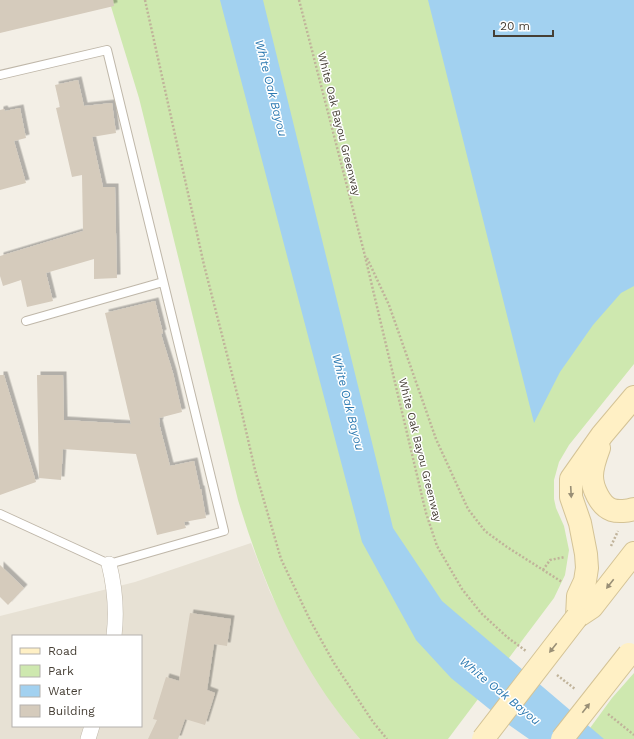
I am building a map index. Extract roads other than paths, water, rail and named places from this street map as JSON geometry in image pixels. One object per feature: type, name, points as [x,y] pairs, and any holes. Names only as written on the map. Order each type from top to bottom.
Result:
[{"type":"main road","points":[[577,617],[578,596],[585,581],[587,568],[580,522],[571,497],[571,479],[602,435],[634,397]]},
{"type":"main road","points":[[602,435],[592,475],[594,488],[603,503],[612,510],[621,511],[634,509]]},
{"type":"main road","points":[[483,739],[577,617],[592,607],[634,553]]},
{"type":"main road","points":[[562,739],[632,651]]},
{"type":"street","points":[[110,564],[114,586],[116,619],[114,635]]},
{"type":"street","points":[[88,739],[92,727]]},
{"type":"lane","points":[[0,75],[107,50],[224,531],[110,564],[0,514]]},
{"type":"lane","points":[[26,322],[163,282]]},
{"type":"water","name":"White Oak Bayou","points":[[220,0],[263,0],[393,528],[442,601],[604,739],[529,739],[509,725],[451,678],[416,640],[362,542]]},
{"type":"water","points":[[428,0],[634,0],[634,286],[621,293],[593,325],[560,372],[534,423]]}]
